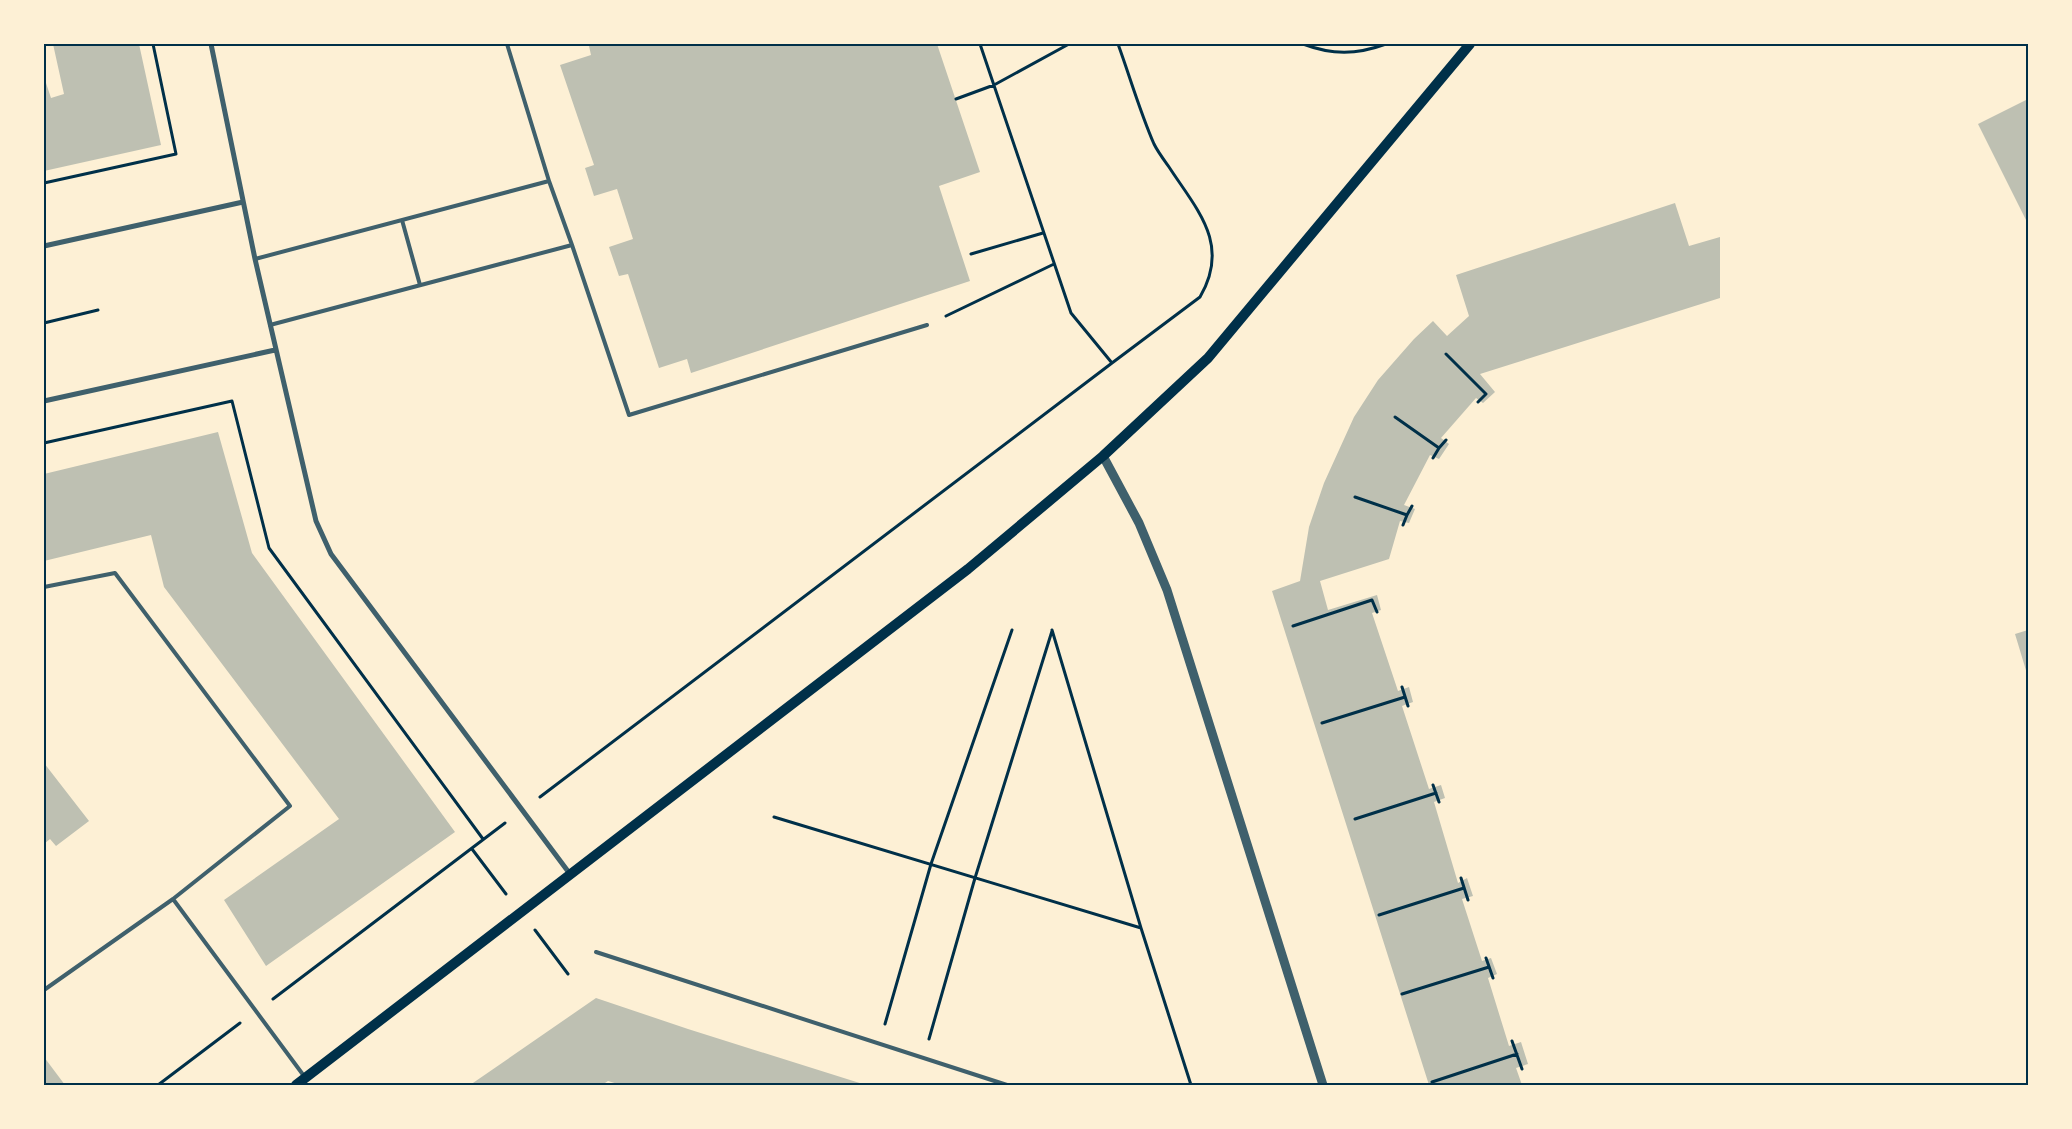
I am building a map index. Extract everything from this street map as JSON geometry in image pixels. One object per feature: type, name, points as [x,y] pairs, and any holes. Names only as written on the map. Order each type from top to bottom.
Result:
[{"type":"main road","points":[[296,1085],[968,570],[1104,456],[1208,358],[1470,44]]},
{"type":"street","points":[[211,44],[255,259],[316,521],[331,554],[570,875]]},
{"type":"street","points":[[44,246],[243,202]]},
{"type":"street","points":[[44,401],[276,350]]},
{"type":"street","points":[[1104,456],[1139,524],[1167,590],[1323,1085]]},
{"type":"lane","points":[[506,44],[549,181],[629,415],[927,325]]},
{"type":"lane","points":[[255,259],[549,181]]},
{"type":"lane","points":[[402,220],[420,285]]},
{"type":"lane","points":[[270,325],[572,245]]},
{"type":"lane","points":[[44,587],[115,573],[290,806],[173,899],[44,990]]},
{"type":"lane","points":[[173,899],[306,1078]]},
{"type":"lane","points":[[596,952],[1007,1085]]},
{"type":"path","points":[[44,184],[176,154],[153,44]]},
{"type":"path","points":[[980,44],[1071,313],[1112,364]]},
{"type":"path","points":[[956,99],[994,85],[1069,44]]},
{"type":"path","points":[[158,1085],[1200,297],[1212,270],[1210,234],[1203,218],[1154,146],[1118,44]]},
{"type":"path","points":[[1303,44],[1322,51],[1364,52],[1386,44]]},
{"type":"path","points":[[971,254],[1043,233]]},
{"type":"path","points":[[927,325],[1054,264]]},
{"type":"path","points":[[44,323],[98,310]]},
{"type":"path","points":[[1446,354],[1486,394],[1478,402]]},
{"type":"path","points":[[44,443],[232,400],[268,548],[484,839]]},
{"type":"path","points":[[1394,417],[1439,448]]},
{"type":"path","points":[[1433,458],[1446,440]]},
{"type":"path","points":[[1356,497],[1407,515]]},
{"type":"path","points":[[1403,526],[1412,506]]},
{"type":"path","points":[[1293,626],[1372,600],[1377,612]]},
{"type":"path","points":[[879,1044],[931,864],[1012,630]]},
{"type":"path","points":[[924,1058],[975,878],[1052,630],[1141,928],[1191,1085]]},
{"type":"path","points":[[1402,687],[1408,706]]},
{"type":"path","points":[[1322,723],[1405,697]]},
{"type":"path","points":[[1433,785],[1439,802]]},
{"type":"path","points":[[1355,819],[1436,793]]},
{"type":"path","points":[[774,817],[1141,928]]},
{"type":"path","points":[[1461,878],[1468,900]]},
{"type":"path","points":[[1378,915],[1464,888]]},
{"type":"path","points":[[1486,958],[1493,978]]},
{"type":"path","points":[[1402,994],[1489,967]]},
{"type":"path","points":[[1512,1041],[1522,1069]]},
{"type":"path","points":[[1432,1082],[1517,1054]]},
{"type":"building","points":[[53,44],[139,44],[161,145],[44,171],[44,83],[46,83],[51,98],[64,94]]},
{"type":"building","points":[[597,44],[937,44],[980,172],[939,186],[970,281],[691,373],[687,359],[659,368],[628,274],[619,276],[609,247],[633,239],[617,189],[594,196],[585,168],[594,165],[560,65],[591,55],[589,46]]},
{"type":"building","points":[[2028,99],[2028,224],[1978,124]]},
{"type":"building","points":[[1675,203],[1689,246],[1720,237],[1720,298],[1480,374],[1495,392],[1483,403],[1476,398],[1441,438],[1449,444],[1439,459],[1430,455],[1404,505],[1415,509],[1409,523],[1400,521],[1389,559],[1320,581],[1328,610],[1377,595],[1381,610],[1372,613],[1398,691],[1409,687],[1413,702],[1402,706],[1429,789],[1441,785],[1445,798],[1434,802],[1458,883],[1467,878],[1473,896],[1462,899],[1482,961],[1491,958],[1497,974],[1488,978],[1509,1046],[1521,1042],[1528,1064],[1516,1068],[1522,1085],[1429,1085],[1272,591],[1300,581],[1309,527],[1324,483],[1354,417],[1378,380],[1414,339],[1433,321],[1447,336],[1469,316],[1456,275]]},
{"type":"building","points":[[218,432],[252,553],[455,832],[266,966],[224,900],[339,819],[164,587],[151,535],[44,561],[44,474]]},
{"type":"building","points":[[2028,630],[2028,677],[2015,634]]},
{"type":"building","points":[[44,763],[89,821],[56,846],[50,839],[44,844]]},
{"type":"building","points":[[596,998],[866,1085],[621,1085],[608,1081],[602,1085],[470,1085]]},
{"type":"building","points":[[44,1057],[65,1085],[44,1085]]}]
